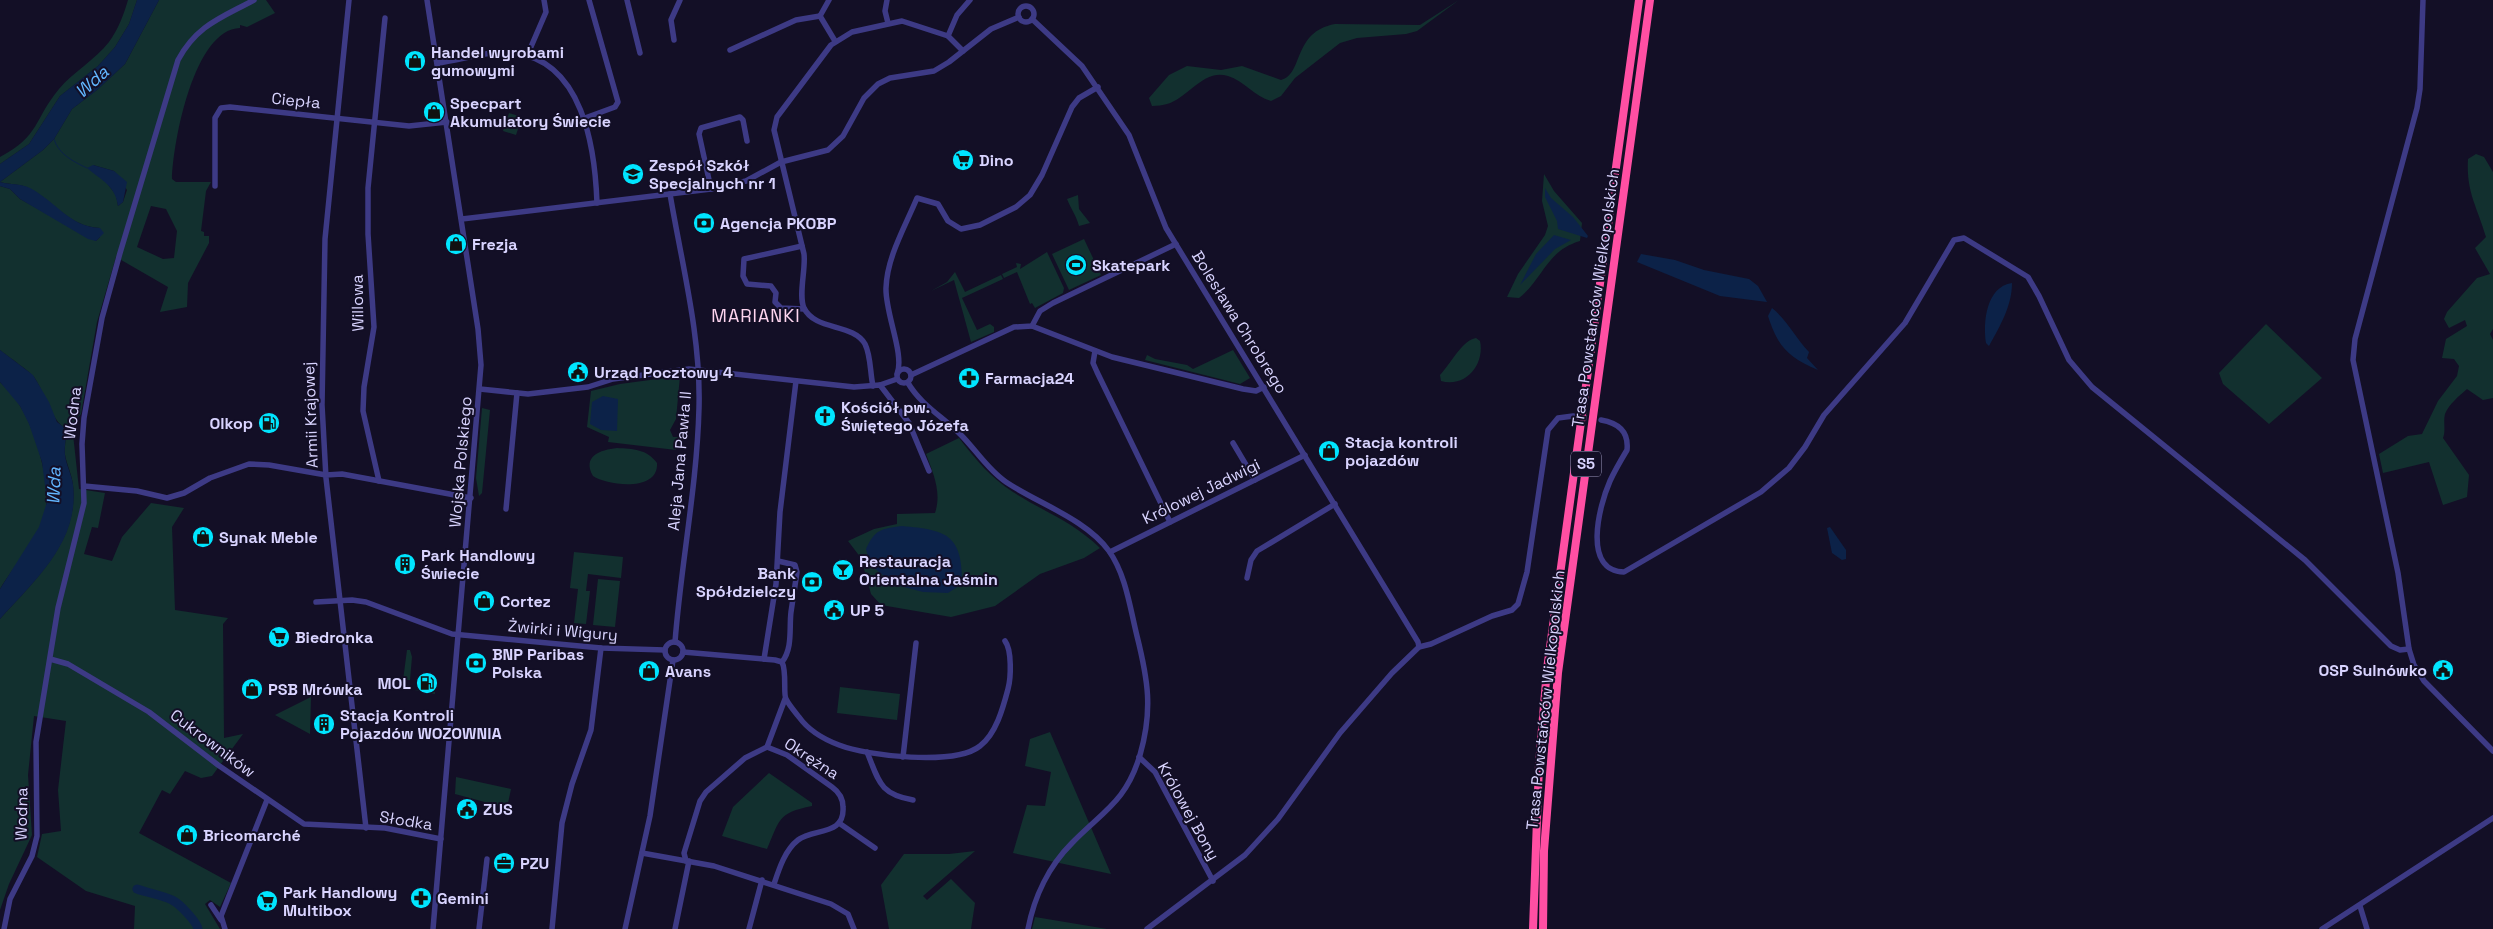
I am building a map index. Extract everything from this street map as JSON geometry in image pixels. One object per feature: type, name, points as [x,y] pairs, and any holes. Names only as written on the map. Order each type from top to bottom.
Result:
[{"type":"highway","name":"Trasa Powstańców Wielkopolskich","points":[[1533,929],[1539,764],[1547,669],[1639,0]]},
{"type":"highway","name":"Trasa Powstańców Wielkopolskich","points":[[1543,929],[1546,806],[1558,673],[1650,0]]},
{"type":"street","name":"Wodna","points":[[4,929],[10,899],[32,856],[37,836],[36,750],[62,589],[83,508],[82,450],[84,418],[104,311],[176,66],[185,48],[203,27],[254,0]]},
{"type":"street","name":"Armii Krajowej","points":[[349,0],[323,270],[322,405],[326,475],[342,601],[366,828]]},
{"type":"street","name":"Wojska Polskiego","points":[[427,0],[481,347],[480,389],[433,929]]},
{"type":"street","points":[[527,56],[546,12],[544,0]]},
{"type":"street","points":[[585,118],[615,107],[618,102],[589,0]]},
{"type":"street","points":[[627,0],[640,53]]},
{"type":"street","points":[[674,40],[671,20],[680,0]]},
{"type":"street","points":[[730,50],[796,20],[820,16],[830,0]]},
{"type":"street","points":[[887,0],[885,11],[888,23]]},
{"type":"street","points":[[948,36],[957,15],[970,0]]},
{"type":"street","points":[[2423,0],[2420,89],[2417,108],[2355,338],[2353,353],[2398,573],[2409,649],[2417,672],[2493,751]]},
{"type":"street","points":[[1025,3],[1034,12],[1032,19],[1025,22],[1019,17],[1020,8],[1025,3]]},
{"type":"street","points":[[820,16],[835,41]]},
{"type":"street","points":[[462,219],[711,189],[746,181],[782,162],[817,154],[834,146],[843,136],[868,92],[878,84],[890,78],[934,71],[992,28],[1019,17]]},
{"type":"street","name":"Willowa","points":[[379,481],[364,411],[364,387],[374,326],[368,234],[368,181],[385,18]]},
{"type":"street","name":"Bolesława Chrobrego","points":[[1032,19],[1074,57],[1098,87],[1136,147],[1163,222],[1335,504],[1418,642],[1419,647]]},
{"type":"street","points":[[804,309],[802,298],[805,272],[802,246],[774,130],[777,117],[835,41],[852,32],[888,23],[908,22],[948,36],[963,51]]},
{"type":"street","points":[[437,64],[503,52],[527,56],[545,64],[560,77],[585,118],[591,147],[597,203]]},
{"type":"street","points":[[911,375],[904,369],[898,353],[887,311],[886,282],[891,260],[917,198],[938,204],[948,221],[961,229],[980,225],[1016,207],[1035,190],[1072,106],[1079,98],[1098,87]]},
{"type":"street","name":"Ciepła","points":[[215,186],[215,118],[221,108],[230,107],[409,126],[446,122]]},
{"type":"street","points":[[711,189],[699,134],[701,128],[740,117],[743,120],[747,141]]},
{"type":"street","name":"Aleja Jana Pawła II","points":[[670,194],[694,329],[698,370],[698,431],[675,642]]},
{"type":"street","points":[[1601,420],[1618,424],[1626,435],[1628,442],[1627,450],[1605,494],[1597,546],[1599,555],[1607,568],[1624,572],[1761,492],[1789,468],[1824,415],[1906,324],[1954,240],[1964,238],[2028,278],[2039,296],[2064,352],[2092,387],[2304,560],[2390,646],[2400,650],[2409,649]]},
{"type":"street","points":[[1032,326],[1040,311],[1053,303],[1176,244]]},
{"type":"street","points":[[802,246],[744,259],[743,276],[747,284],[771,286],[776,293],[775,302],[780,308],[804,309],[816,319],[862,339],[868,353],[873,386]]},
{"type":"street","points":[[908,383],[911,375],[1014,327],[1032,326],[1095,351],[1243,389],[1256,391],[1264,388]]},
{"type":"street","points":[[1095,351],[1094,363],[1097,372],[1170,522]]},
{"type":"street","points":[[898,353],[900,366],[897,377],[900,383],[908,383]]},
{"type":"street","points":[[480,389],[517,393],[588,387],[613,379],[698,370],[854,387],[880,385],[897,377],[904,369]]},
{"type":"street","points":[[764,659],[778,561],[780,512],[796,381]]},
{"type":"street","points":[[908,383],[922,402],[961,435],[1004,480],[1063,514],[1090,533],[1110,552],[1124,584],[1148,686],[1147,726],[1139,757],[1129,781],[1113,806],[1071,843],[1051,869],[1037,898],[1028,929]]},
{"type":"street","points":[[880,385],[909,423],[930,471]]},
{"type":"street","points":[[506,509],[517,393]]},
{"type":"street","points":[[1147,929],[1245,855],[1272,826],[1331,745],[1392,673],[1419,647],[1432,644],[1492,616],[1512,610],[1518,604],[1527,572],[1548,430],[1558,418],[1573,416]]},
{"type":"street","points":[[1233,443],[1255,480]]},
{"type":"street","name":"Królowej Jadwigi","points":[[1110,552],[1305,456]]},
{"type":"street","points":[[84,486],[137,491],[167,498],[184,493],[227,471],[249,464],[279,466],[326,475],[342,474],[471,498]]},
{"type":"street","points":[[1247,578],[1251,560],[1257,551],[1335,504]]},
{"type":"street","points":[[778,561],[795,565],[797,572],[791,614],[791,635],[786,657],[782,662]]},
{"type":"street","name":"Żwirki i Wigury","points":[[316,602],[366,602],[458,635],[601,648],[665,650]]},
{"type":"street","points":[[782,662],[785,668],[785,699],[814,732],[838,745],[866,752],[937,757],[973,750],[984,742],[998,720],[1010,682],[1010,668],[1005,641]]},
{"type":"street","points":[[675,642],[682,646],[683,652],[679,659],[673,660],[667,657],[665,650],[670,643],[675,642]]},
{"type":"street","points":[[903,756],[916,643]]},
{"type":"street","points":[[552,929],[562,822],[572,784],[591,730],[601,648]]},
{"type":"street","points":[[683,652],[782,662]]},
{"type":"street","name":"Cukrowników","points":[[50,659],[68,664],[148,712],[267,800],[307,825],[366,828]]},
{"type":"street","points":[[625,929],[651,810],[673,660]]},
{"type":"street","name":"Okrężna","points":[[675,929],[688,861],[684,853],[700,801],[706,792],[745,758],[767,747],[785,699]]},
{"type":"street","name":"Okrężna","points":[[767,747],[787,755],[836,790],[843,805],[838,823]]},
{"type":"street","points":[[866,752],[881,786],[887,793],[912,800]]},
{"type":"street","name":"Królowej Bony","points":[[1139,757],[1155,772],[1213,881]]},
{"type":"street","points":[[221,920],[267,800]]},
{"type":"street","points":[[2322,929],[2493,818]]},
{"type":"street","points":[[774,884],[788,850],[796,841],[806,835],[829,830],[838,823],[875,848]]},
{"type":"street","name":"Słodka","points":[[366,828],[385,828],[441,839]]},
{"type":"street","points":[[642,853],[714,866],[774,884],[840,908],[850,917],[854,929]]},
{"type":"street","points":[[480,929],[487,859]]},
{"type":"street","points":[[749,929],[762,880]]},
{"type":"street","points":[[211,905],[225,929]]},
{"type":"street","points":[[2360,906],[2367,929]]},
{"type":"green space","points":[[128,0],[137,0],[129,24],[115,47],[98,66],[60,96],[29,144],[0,164],[0,157],[23,142],[30,134],[59,89],[109,42],[120,22]]},
{"type":"green space","points":[[159,0],[266,0],[275,13],[247,27],[240,25],[240,28],[224,33],[210,47],[199,66],[189,90],[177,140],[172,179],[176,182],[211,182],[206,191],[201,231],[204,232],[204,236],[209,236],[209,243],[188,283],[187,307],[160,312],[168,287],[116,257],[97,322],[81,414],[72,425],[79,489],[105,493],[98,528],[92,527],[84,554],[112,561],[122,537],[151,503],[184,508],[172,527],[175,610],[228,618],[223,624],[224,738],[243,734],[212,776],[201,778],[185,771],[170,794],[162,790],[139,833],[231,883],[220,907],[210,900],[205,904],[220,929],[134,929],[135,906],[86,891],[37,857],[42,834],[61,831],[58,790],[66,721],[34,716],[28,775],[32,835],[9,884],[0,910],[0,619],[40,575],[62,542],[69,525],[73,506],[73,485],[65,455],[65,428],[56,419],[34,377],[0,350],[0,186],[10,189],[20,199],[96,241],[100,237],[100,228],[89,227],[71,219],[39,194],[26,187],[0,182],[43,150],[54,139],[72,109],[97,90],[125,64]],"holes":[[[93,165],[114,171],[127,190],[123,202],[118,206],[116,195]],[[151,206],[166,209],[177,231],[174,258],[163,259],[137,247]]]},
{"type":"green space","points":[[1459,0],[1417,31],[1406,34],[1357,38],[1340,43],[1295,78],[1281,96],[1271,101],[1259,96],[1234,78],[1219,75],[1211,76],[1175,101],[1167,104],[1152,106],[1149,98],[1169,75],[1187,66],[1221,70],[1242,66],[1281,80],[1293,70],[1305,44],[1321,28],[1335,24],[1420,25]]},
{"type":"green space","points":[[509,113],[522,117],[516,135],[503,131]]},
{"type":"green space","points":[[2476,154],[2484,157],[2493,172],[2493,329],[2490,334],[2493,340],[2493,398],[2483,400],[2467,389],[2445,414],[2443,438],[2469,475],[2467,497],[2443,505],[2429,462],[2383,473],[2379,454],[2408,436],[2422,434],[2438,401],[2457,376],[2459,366],[2454,359],[2442,358],[2446,339],[2467,326],[2465,320],[2449,328],[2444,319],[2447,312],[2477,278],[2490,274],[2475,248],[2486,237],[2470,190],[2468,159]]},
{"type":"green space","points":[[1544,174],[1554,191],[1582,223],[1580,241],[1560,251],[1552,258],[1519,298],[1507,297],[1518,274],[1545,235],[1548,226],[1542,201]]},
{"type":"green space","points":[[1078,195],[1079,209],[1090,223],[1079,226],[1067,199]]},
{"type":"green space","name":"Skatepark","points":[[1084,239],[1101,275],[1069,290],[1052,254]]},
{"type":"green space","points":[[1047,252],[1064,288],[1063,293],[1035,308],[1032,303],[1030,304],[1017,272],[1004,278],[1002,274],[1017,267],[1016,263],[1021,264],[1020,269]]},
{"type":"green space","points":[[955,272],[965,292],[1001,275],[1003,279],[962,298],[977,330],[990,324],[994,327],[994,332],[971,342],[954,280],[931,291],[947,282]]},
{"type":"green space","points":[[2266,324],[2322,378],[2269,424],[2223,384],[2219,373]]},
{"type":"green space","points":[[1476,338],[1480,341],[1481,350],[1480,358],[1472,372],[1458,381],[1441,381],[1440,375],[1456,354],[1466,343]]},
{"type":"green space","points":[[1233,350],[1250,378],[1240,384],[1145,360],[1147,355],[1155,359],[1187,365],[1193,369]]},
{"type":"green space","points":[[680,376],[676,419],[670,430],[673,437],[678,437],[676,450],[608,442],[609,437],[587,427],[591,391],[620,384]]},
{"type":"green space","points":[[0,382],[18,403],[31,428],[41,458],[47,501],[42,523],[37,533],[0,589]]},
{"type":"green space","points":[[482,408],[490,410],[482,493],[479,496],[476,478]]},
{"type":"green space","points":[[959,438],[984,468],[1005,487],[1079,531],[1100,548],[1084,558],[1040,574],[995,606],[951,617],[881,605],[871,594],[861,558],[848,541],[874,529],[897,524],[897,514],[935,513],[938,498],[937,490],[934,475],[926,454]]},
{"type":"green space","points":[[617,448],[634,449],[644,452],[653,458],[657,463],[655,472],[650,479],[631,484],[620,484],[600,480],[593,476],[590,463],[594,455],[605,450]]},
{"type":"green space","points":[[574,552],[623,557],[621,578],[588,574],[586,591],[590,591],[586,624],[574,623],[578,589],[570,588]]},
{"type":"green space","points":[[598,579],[620,581],[615,627],[593,625]]},
{"type":"green space","points":[[407,650],[410,650],[412,657],[410,680],[405,680],[405,686],[412,690],[402,688]]},
{"type":"green space","points":[[840,687],[900,694],[897,720],[837,713]]},
{"type":"green space","points":[[414,690],[435,692],[435,694]]},
{"type":"green space","points":[[311,697],[310,734],[275,715]]},
{"type":"green space","points":[[1050,732],[1111,874],[1013,853],[1027,805],[1045,806],[1051,772],[1025,766],[1030,739]]},
{"type":"green space","points":[[769,773],[812,803],[812,806],[792,812],[781,819],[767,849],[722,836],[733,807]]},
{"type":"green space","points":[[456,777],[511,789],[507,808],[455,794]]},
{"type":"green space","points":[[975,851],[923,896],[927,900],[951,879],[975,903],[971,929],[889,929],[881,885],[904,854],[949,854]]},
{"type":"green space","points":[[1035,917],[1107,929],[1032,929]]},
{"type":"water","name":"Wda","points":[[137,0],[159,0],[125,64],[97,90],[72,109],[54,139],[43,150],[0,182],[0,164],[29,144],[60,96],[98,66],[115,47],[129,24]]},
{"type":"water","points":[[93,165],[114,171],[127,182],[123,202],[118,206],[111,188],[87,168]]},
{"type":"water","points":[[0,182],[30,188],[71,218],[89,227],[100,228],[104,233],[96,241],[88,239],[20,199],[10,189],[0,186]]},
{"type":"water","points":[[1545,188],[1551,198],[1573,217],[1588,236],[1587,238],[1558,229],[1557,221],[1545,197]]},
{"type":"water","points":[[1554,235],[1571,240],[1555,249],[1520,285],[1536,254]]},
{"type":"water","points":[[1641,254],[1675,260],[1704,270],[1749,279],[1758,286],[1767,302],[1720,296],[1637,262]]},
{"type":"water","points":[[2012,283],[2008,308],[1989,346],[1986,343],[1985,335],[1988,307],[1997,291],[2003,286]]},
{"type":"water","points":[[1772,308],[1809,352],[1807,358],[1818,370],[1799,360],[1780,343],[1768,316]]},
{"type":"water","name":"Wda","points":[[0,350],[33,375],[49,402],[57,422],[65,428],[65,455],[73,485],[73,506],[69,525],[52,559],[0,619],[0,589],[39,527],[47,502],[42,462],[29,424],[20,406],[0,382]]},
{"type":"water","points":[[603,396],[618,399],[617,431],[601,430],[590,424],[592,402]]},
{"type":"water","points":[[902,526],[930,530],[941,533],[949,538],[959,554],[962,567],[962,584],[948,593],[923,592],[896,585],[870,565],[866,549],[872,537],[884,529]]},
{"type":"water","points":[[1830,527],[1846,550],[1846,559],[1842,560],[1832,553],[1827,528]]},
{"type":"waterway","points":[[54,139],[63,153],[87,168]]},
{"type":"waterway","points":[[137,889],[172,900],[183,909],[198,929]]},
{"type":"tunnel","points":[[1573,416],[1597,419]]},
{"type":"place","name":"Handel wyrobami gumowymi","points":[[415,61]]},
{"type":"place","name":"Specpart Akumulatory Świecie","points":[[434,112]]},
{"type":"place","name":"Dino","points":[[963,160]]},
{"type":"place","name":"Zespół Szkół Specjalnych nr 1","points":[[633,174]]},
{"type":"place","name":"Agencja PKOBP","points":[[704,223]]},
{"type":"place","name":"Frezja","points":[[456,244]]},
{"type":"place","name":"Skatepark","points":[[1076,265]]},
{"type":"place","name":"Urząd Pocztowy 4","points":[[578,372]]},
{"type":"place","name":"Farmacja24","points":[[969,378]]},
{"type":"place","name":"Kościół pw. Świętego Józefa","points":[[825,416]]},
{"type":"place","name":"Olkop","points":[[269,423]]},
{"type":"place","name":"Stacja kontroli pojazdów","points":[[1329,451]]},
{"type":"place","name":"Synak Meble","points":[[203,537]]},
{"type":"place","name":"Park Handlowy Świecie","points":[[405,564]]},
{"type":"place","name":"Restauracja Orientalna Jaśmin","points":[[843,570]]},
{"type":"place","name":"Bank Spółdzielczy","points":[[812,582]]},
{"type":"place","name":"Cortez","points":[[484,601]]},
{"type":"place","name":"UP 5","points":[[834,610]]},
{"type":"place","name":"Biedronka","points":[[279,637]]},
{"type":"place","name":"BNP Paribas Polska","points":[[476,663]]},
{"type":"place","name":"OSP Sulnówko","points":[[2443,670]]},
{"type":"place","name":"Avans","points":[[649,671]]},
{"type":"place","name":"MOL","points":[[427,683]]},
{"type":"place","name":"PSB Mrówka","points":[[252,689]]},
{"type":"place","name":"Stacja Kontroli Pojazdów WOZOWNIA","points":[[324,724]]},
{"type":"place","name":"ZUS","points":[[467,809]]},
{"type":"place","name":"Bricomarché","points":[[187,835]]},
{"type":"place","name":"PZU","points":[[504,863]]},
{"type":"place","name":"Gemini","points":[[421,898]]},
{"type":"place","name":"Park Handlowy Multibox","points":[[267,901]]},
{"type":"district","name":"MARIANKI","points":[[756,316]]}]
